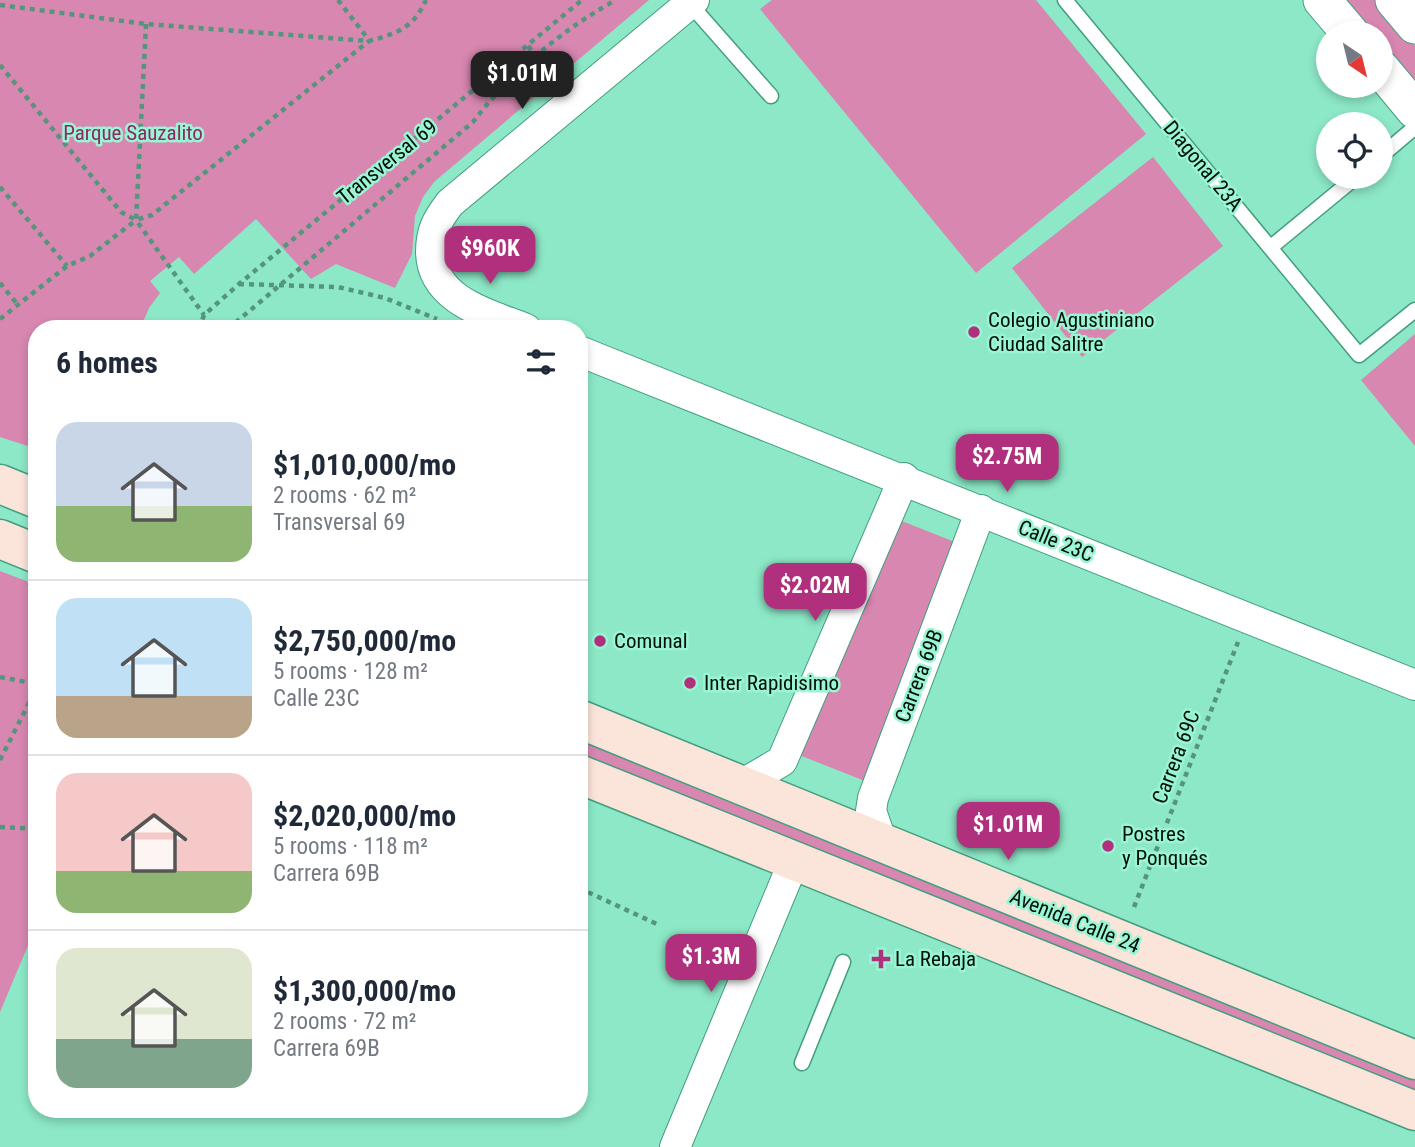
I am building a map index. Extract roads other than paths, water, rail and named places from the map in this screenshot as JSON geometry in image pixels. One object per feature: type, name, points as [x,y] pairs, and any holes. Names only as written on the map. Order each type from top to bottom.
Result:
[{"type":"main road","points":[[0,484],[28,495]]},
{"type":"main road","points":[[0,539],[28,550]]},
{"type":"main road","name":"Avenida Calle 24","points":[[588,723],[1415,1060]]},
{"type":"main road","points":[[588,778],[1415,1111]]},
{"type":"street","points":[[1322,0],[1340,21]]},
{"type":"street","points":[[1394,0],[1415,26]]},
{"type":"street","points":[[506,320],[456,298],[439,282],[431,264],[435,222],[450,203],[692,2]]},
{"type":"street","points":[[1393,83],[1415,110]]},
{"type":"street","name":"Calle 23C","points":[[588,355],[904,478],[1247,618],[1412,679]]},
{"type":"street","points":[[741,785],[782,761],[904,478]]},
{"type":"street","name":"Carrera 69B","points":[[882,843],[871,811],[873,798],[981,510]]},
{"type":"street","points":[[675,1147],[794,860]]},
{"type":"lane","name":"Diagonal 23A","points":[[1065,0],[1359,355],[1415,310]]},
{"type":"lane","points":[[692,2],[771,96]]},
{"type":"lane","points":[[1393,146],[1415,127]]},
{"type":"lane","points":[[1270,247],[1341,189]]},
{"type":"lane","points":[[802,1063],[843,962]]},
{"type":"place","name":"Colegio Agustiniano Ciudad Salitre","points":[[974,332]]},
{"type":"place","name":"Comunal","points":[[600,641]]},
{"type":"place","name":"Inter Rapidisimo","points":[[690,683]]},
{"type":"place","name":"Postres y Ponqués","points":[[1108,846]]},
{"type":"place","name":"La Rebaja","points":[[881,959]]},
{"type":"park label","name":"Parque Sauzalito","points":[[133,133]]}]
